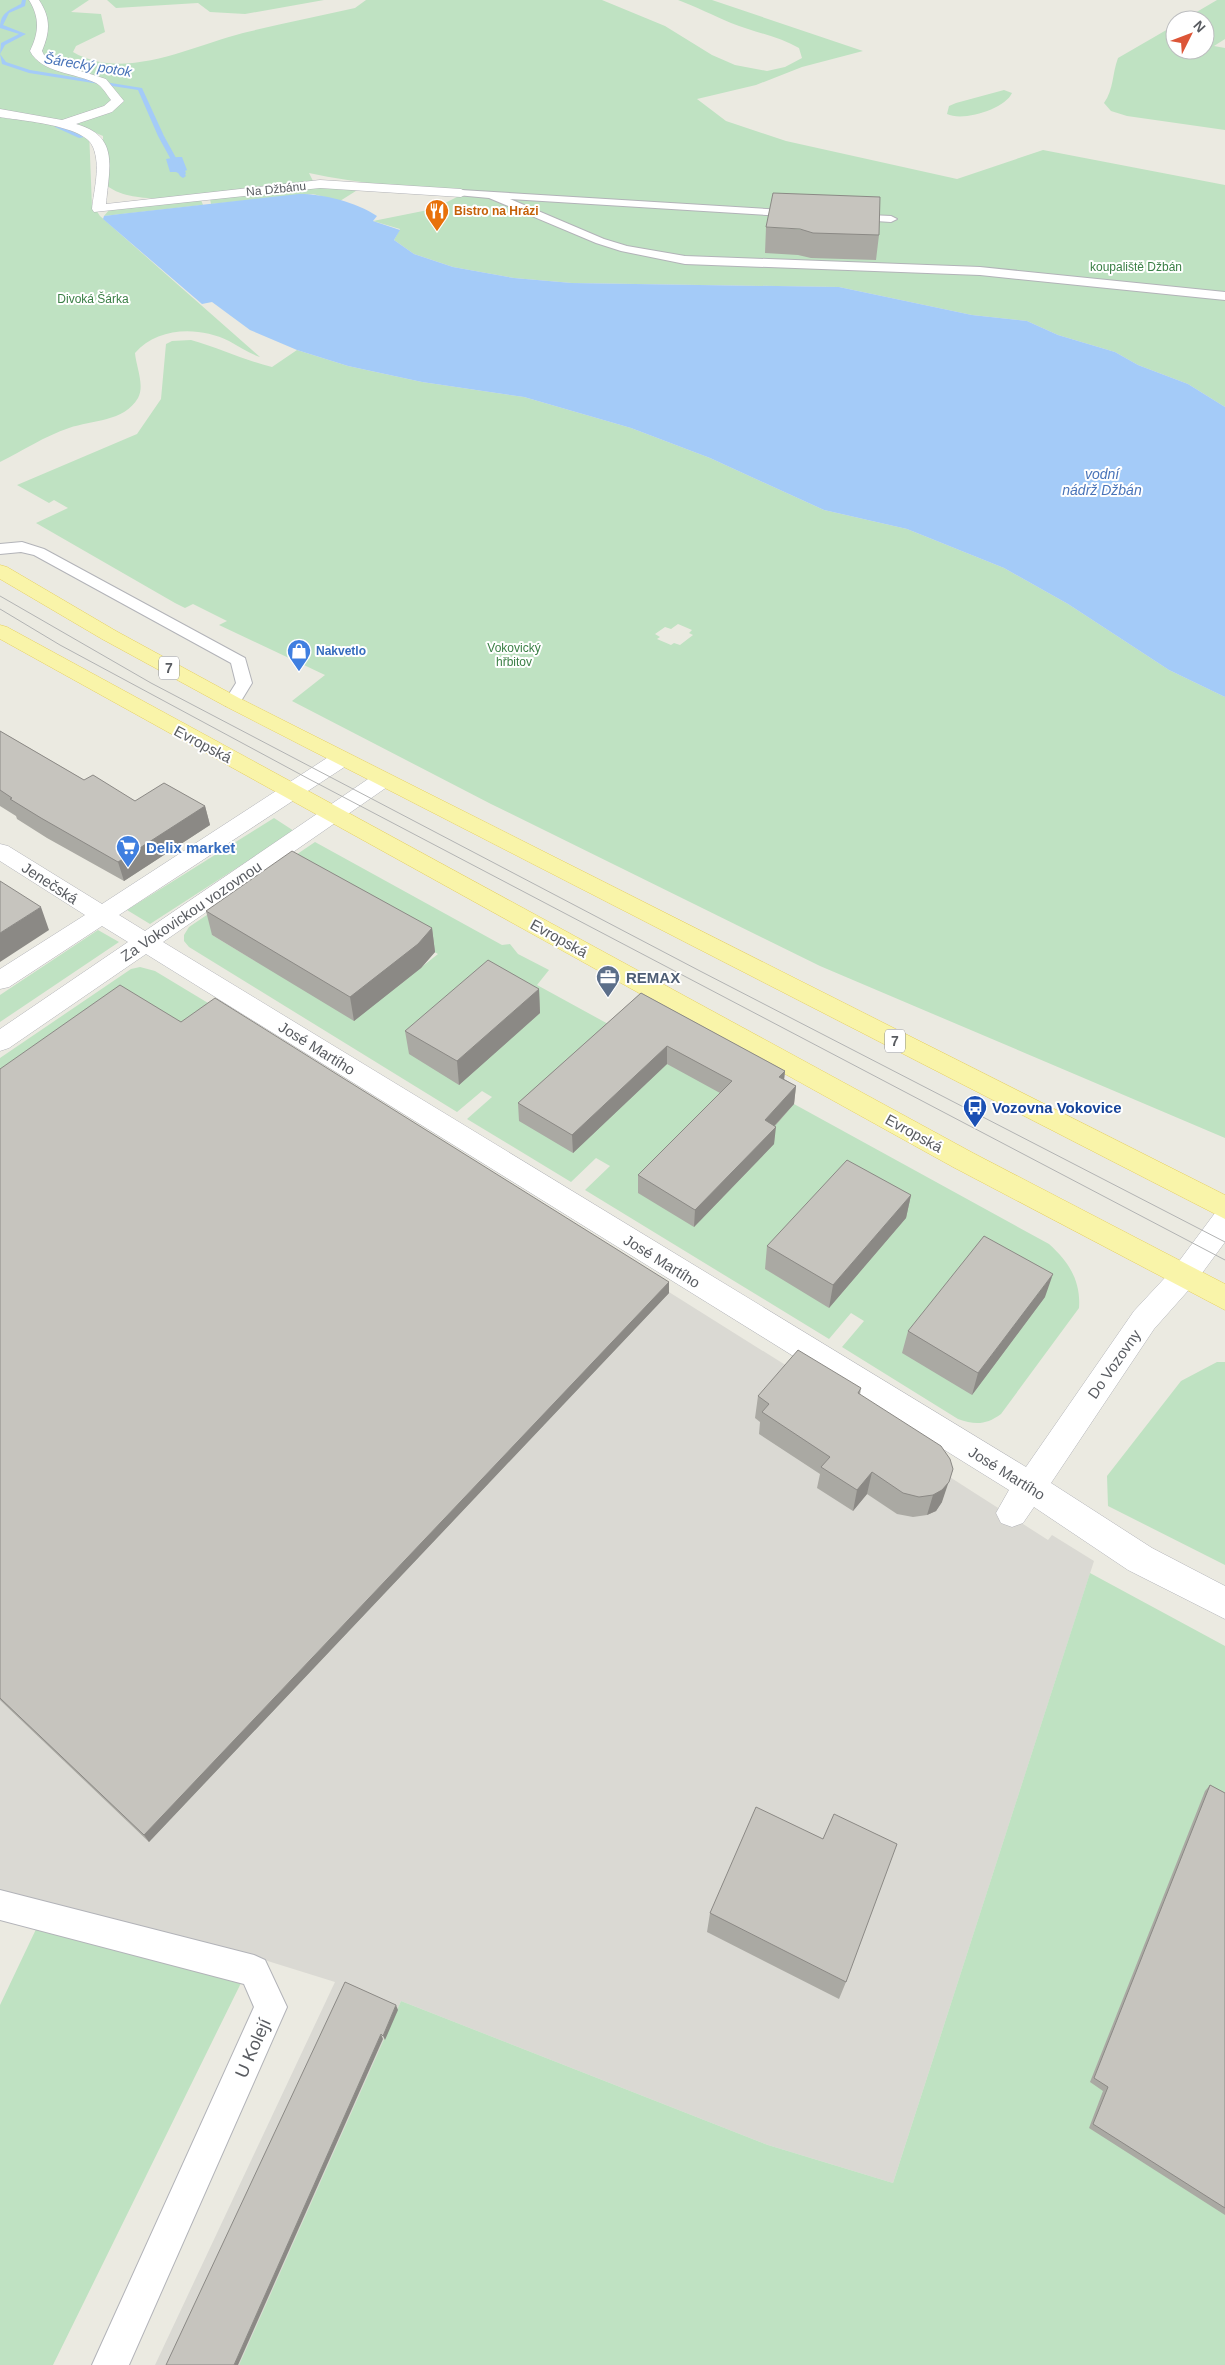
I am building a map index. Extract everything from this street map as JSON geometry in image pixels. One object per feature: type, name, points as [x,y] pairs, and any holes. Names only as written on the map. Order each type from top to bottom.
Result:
[{"type":"main road","name":"7","points":[[0,570],[109,635],[341,759],[1225,1208]]},
{"type":"main road","name":"Evropská","points":[[0,631],[963,1160],[1225,1298]]},
{"type":"street","points":[[0,113],[64,124],[108,109],[118,101],[105,84],[39,57],[36,51],[45,33],[41,12],[34,0]]},
{"type":"street","name":"Na Džbánu","points":[[64,124],[90,133],[100,145],[102,158],[99,209],[320,184],[461,193]]},
{"type":"street","name":"Na Džbánu","points":[[100,187],[122,196],[150,203]]},
{"type":"street","name":"Na Džbánu","points":[[402,190],[445,204]]},
{"type":"street","points":[[0,981],[341,759]]},
{"type":"street","name":"Za Vokovickou vozovnou","points":[[0,1042],[382,780]]},
{"type":"street","name":"Jenečská","points":[[0,851],[101,915]]},
{"type":"street","name":"José Martího","points":[[101,915],[1030,1487],[1140,1559],[1225,1603]]},
{"type":"street","name":"Do Vozovny","points":[[1012,1513],[1144,1320],[1184,1276],[1225,1221]]},
{"type":"lane","points":[[461,193],[813,215]]},
{"type":"lane","points":[[494,196],[600,241],[625,249],[685,260],[980,271],[1225,296]]},
{"type":"lane","points":[[564,225],[577,212],[600,203]]},
{"type":"lane","points":[[832,216],[891,219]]},
{"type":"lane","points":[[0,549],[22,547],[38,552],[239,661],[244,683],[232,702]]},
{"type":"lane","name":"U Kolejí","points":[[0,1905],[254,1971],[271,2008],[110,2365]]},
{"type":"shaded area","points":[[242,1024],[857,1410],[853,1415],[1048,1540],[1052,1535],[1094,1561],[893,2183],[768,2145],[401,2001],[239,2365],[155,2365],[335,1982],[252,1956],[0,1893],[0,1169]]},
{"type":"green space","points":[[0,0],[89,0],[71,12],[101,14],[105,32],[76,46],[73,52],[93,60],[114,64],[158,59],[243,33],[355,8],[366,0],[602,0],[665,26],[712,55],[735,65],[767,71],[785,67],[802,58],[799,48],[791,44],[731,23],[678,0],[712,0],[863,51],[802,67],[756,85],[697,99],[726,121],[786,141],[957,179],[1043,150],[1225,185],[1225,407],[1188,384],[1138,365],[1115,352],[1058,335],[1027,321],[972,315],[839,287],[572,283],[514,278],[453,267],[414,254],[394,240],[400,229],[373,221],[433,209],[459,196],[309,173],[313,181],[158,199],[130,196],[110,188],[104,183],[103,136],[89,130],[92,207],[260,357],[229,341],[205,333],[179,332],[155,338],[144,344],[135,353],[141,388],[138,398],[125,412],[107,419],[60,431],[0,462]]},
{"type":"green space","points":[[107,0],[324,0],[245,14],[210,12],[198,3],[116,8]]},
{"type":"green space","points":[[1217,0],[1225,0],[1225,39],[1215,45],[1215,10],[1200,10]]},
{"type":"green space","points":[[1165,31],[1165,60],[1215,60],[1215,46],[1225,48],[1225,130],[1127,116],[1111,111],[1104,103],[1110,92],[1118,58]]},
{"type":"green space","points":[[1004,90],[1012,93],[1008,99],[993,109],[973,115],[954,116],[947,114],[949,106],[956,103]]},
{"type":"green space","points":[[314,187],[359,189],[340,201],[313,194],[211,204],[210,199]]},
{"type":"green space","points":[[201,200],[203,205],[104,216],[109,210]]},
{"type":"green space","name":"Vokovický hřbitov","points":[[191,340],[272,367],[297,350],[348,366],[422,382],[524,397],[631,428],[710,458],[824,510],[907,529],[1004,568],[1068,604],[1169,670],[1225,697],[1225,1138],[820,966],[491,804],[292,701],[325,675],[219,625],[227,621],[193,604],[185,608],[175,603],[36,523],[68,508],[54,500],[49,503],[17,485],[137,434],[161,399],[166,344],[172,341]],"holes":[[[678,624],[692,630],[689,633],[693,635],[680,645],[674,643],[671,645],[657,639],[660,637],[655,634],[665,627],[671,629]]]},
{"type":"green space","points":[[274,818],[294,831],[150,924],[127,910]]},
{"type":"green space","points":[[315,842],[502,945],[510,944],[518,954],[549,970],[537,985],[610,1025],[776,1124],[794,1104],[1049,1244],[1068,1265],[1076,1281],[1079,1308],[1001,1414],[980,1423],[958,1419],[842,1347],[864,1321],[851,1313],[829,1339],[585,1190],[610,1166],[596,1158],[571,1182],[467,1119],[492,1097],[482,1091],[457,1112],[189,947],[184,941],[184,935],[189,927]],"holes":[[[297,875],[294,933],[255,961],[212,935]],[[391,928],[438,954],[400,984]]]},
{"type":"green space","points":[[98,930],[119,942],[0,1022],[0,995]]},
{"type":"green space","points":[[140,967],[155,971],[213,1006],[0,1147],[0,1058],[131,969]]},
{"type":"green space","points":[[1217,1362],[1225,1362],[1225,1565],[1108,1506],[1107,1476],[1181,1381]]},
{"type":"green space","points":[[1090,1573],[1225,1646],[1225,2365],[239,2365],[401,2001],[768,2145],[893,2183]]},
{"type":"green space","points":[[38,1925],[241,1983],[53,2365],[0,2365],[0,2005]]},
{"type":"water","points":[[182,157],[187,170],[184,176],[176,172],[170,172],[166,159]]},
{"type":"water","name":"vodní nádrž Džbán","points":[[299,194],[329,197],[369,211],[377,216],[373,221],[400,230],[394,240],[414,254],[453,267],[514,278],[572,283],[839,287],[972,315],[1027,321],[1058,335],[1115,352],[1138,365],[1188,384],[1225,407],[1225,697],[1169,670],[1068,604],[1004,568],[907,529],[824,510],[710,458],[631,428],[524,397],[422,382],[348,366],[297,350],[250,330],[212,302],[202,304],[103,219],[104,216]]},
{"type":"building","points":[[773,193],[880,197],[879,235],[813,233],[800,229],[766,227]]},
{"type":"building","points":[[0,731],[84,780],[93,775],[135,801],[164,783],[205,806],[118,862],[41,818],[10,799],[12,798],[0,790]]},
{"type":"building","points":[[292,851],[432,928],[418,944],[350,997],[206,911]]},
{"type":"building","points":[[0,881],[41,907],[0,933]]},
{"type":"building","points":[[488,960],[539,989],[457,1061],[405,1031]]},
{"type":"building","points":[[120,985],[181,1022],[215,998],[669,1282],[144,1835],[0,1698],[0,1069]]},
{"type":"building","points":[[641,993],[785,1071],[779,1077],[796,1086],[765,1120],[776,1127],[695,1210],[638,1175],[732,1081],[667,1046],[572,1135],[518,1103]]},
{"type":"building","points":[[847,1160],[911,1195],[833,1285],[767,1246]]},
{"type":"building","points":[[984,1236],[1053,1274],[978,1373],[908,1331]]},
{"type":"building","points":[[798,1350],[861,1388],[858,1393],[941,1446],[950,1459],[953,1469],[949,1482],[942,1490],[933,1495],[919,1497],[903,1493],[872,1472],[857,1490],[821,1467],[830,1457],[762,1412],[769,1404],[758,1396]]},
{"type":"building","points":[[1210,1785],[1225,1793],[1225,2208],[1093,2124],[1108,2087],[1094,2078]]},
{"type":"building","points":[[756,1807],[823,1839],[834,1814],[897,1844],[846,1982],[710,1913]]},
{"type":"building","points":[[345,1982],[396,2005],[383,2036],[381,2034],[234,2365],[166,2365]]},
{"type":"waterway","name":"Šárecký potok","points":[[0,52],[3,44],[23,34],[0,26],[7,12],[23,5],[24,0]]},
{"type":"waterway","name":"Šárecký potok","points":[[0,56],[4,63],[29,71],[140,89],[161,136],[183,176]]},
{"type":"waterway","points":[[57,126],[81,137]]},
{"type":"tram line","points":[[0,596],[151,683],[700,971],[1225,1242]]},
{"type":"tram line","points":[[0,609],[60,645],[309,779],[1225,1260]]},
{"type":"place","name":"Bistro na Hrázi","points":[[437,232]]},
{"type":"place","name":"Nakvetlo","points":[[299,672]]},
{"type":"place","name":"Delix market","points":[[128,868]]},
{"type":"place","name":"REMAX","points":[[608,998]]},
{"type":"place","name":"Vozovna Vokovice","points":[[975,1128]]},
{"type":"park label","name":"koupaliště Džbán","points":[[1136,267]]},
{"type":"park label","name":"Divoká Šárka","points":[[93,299]]}]
